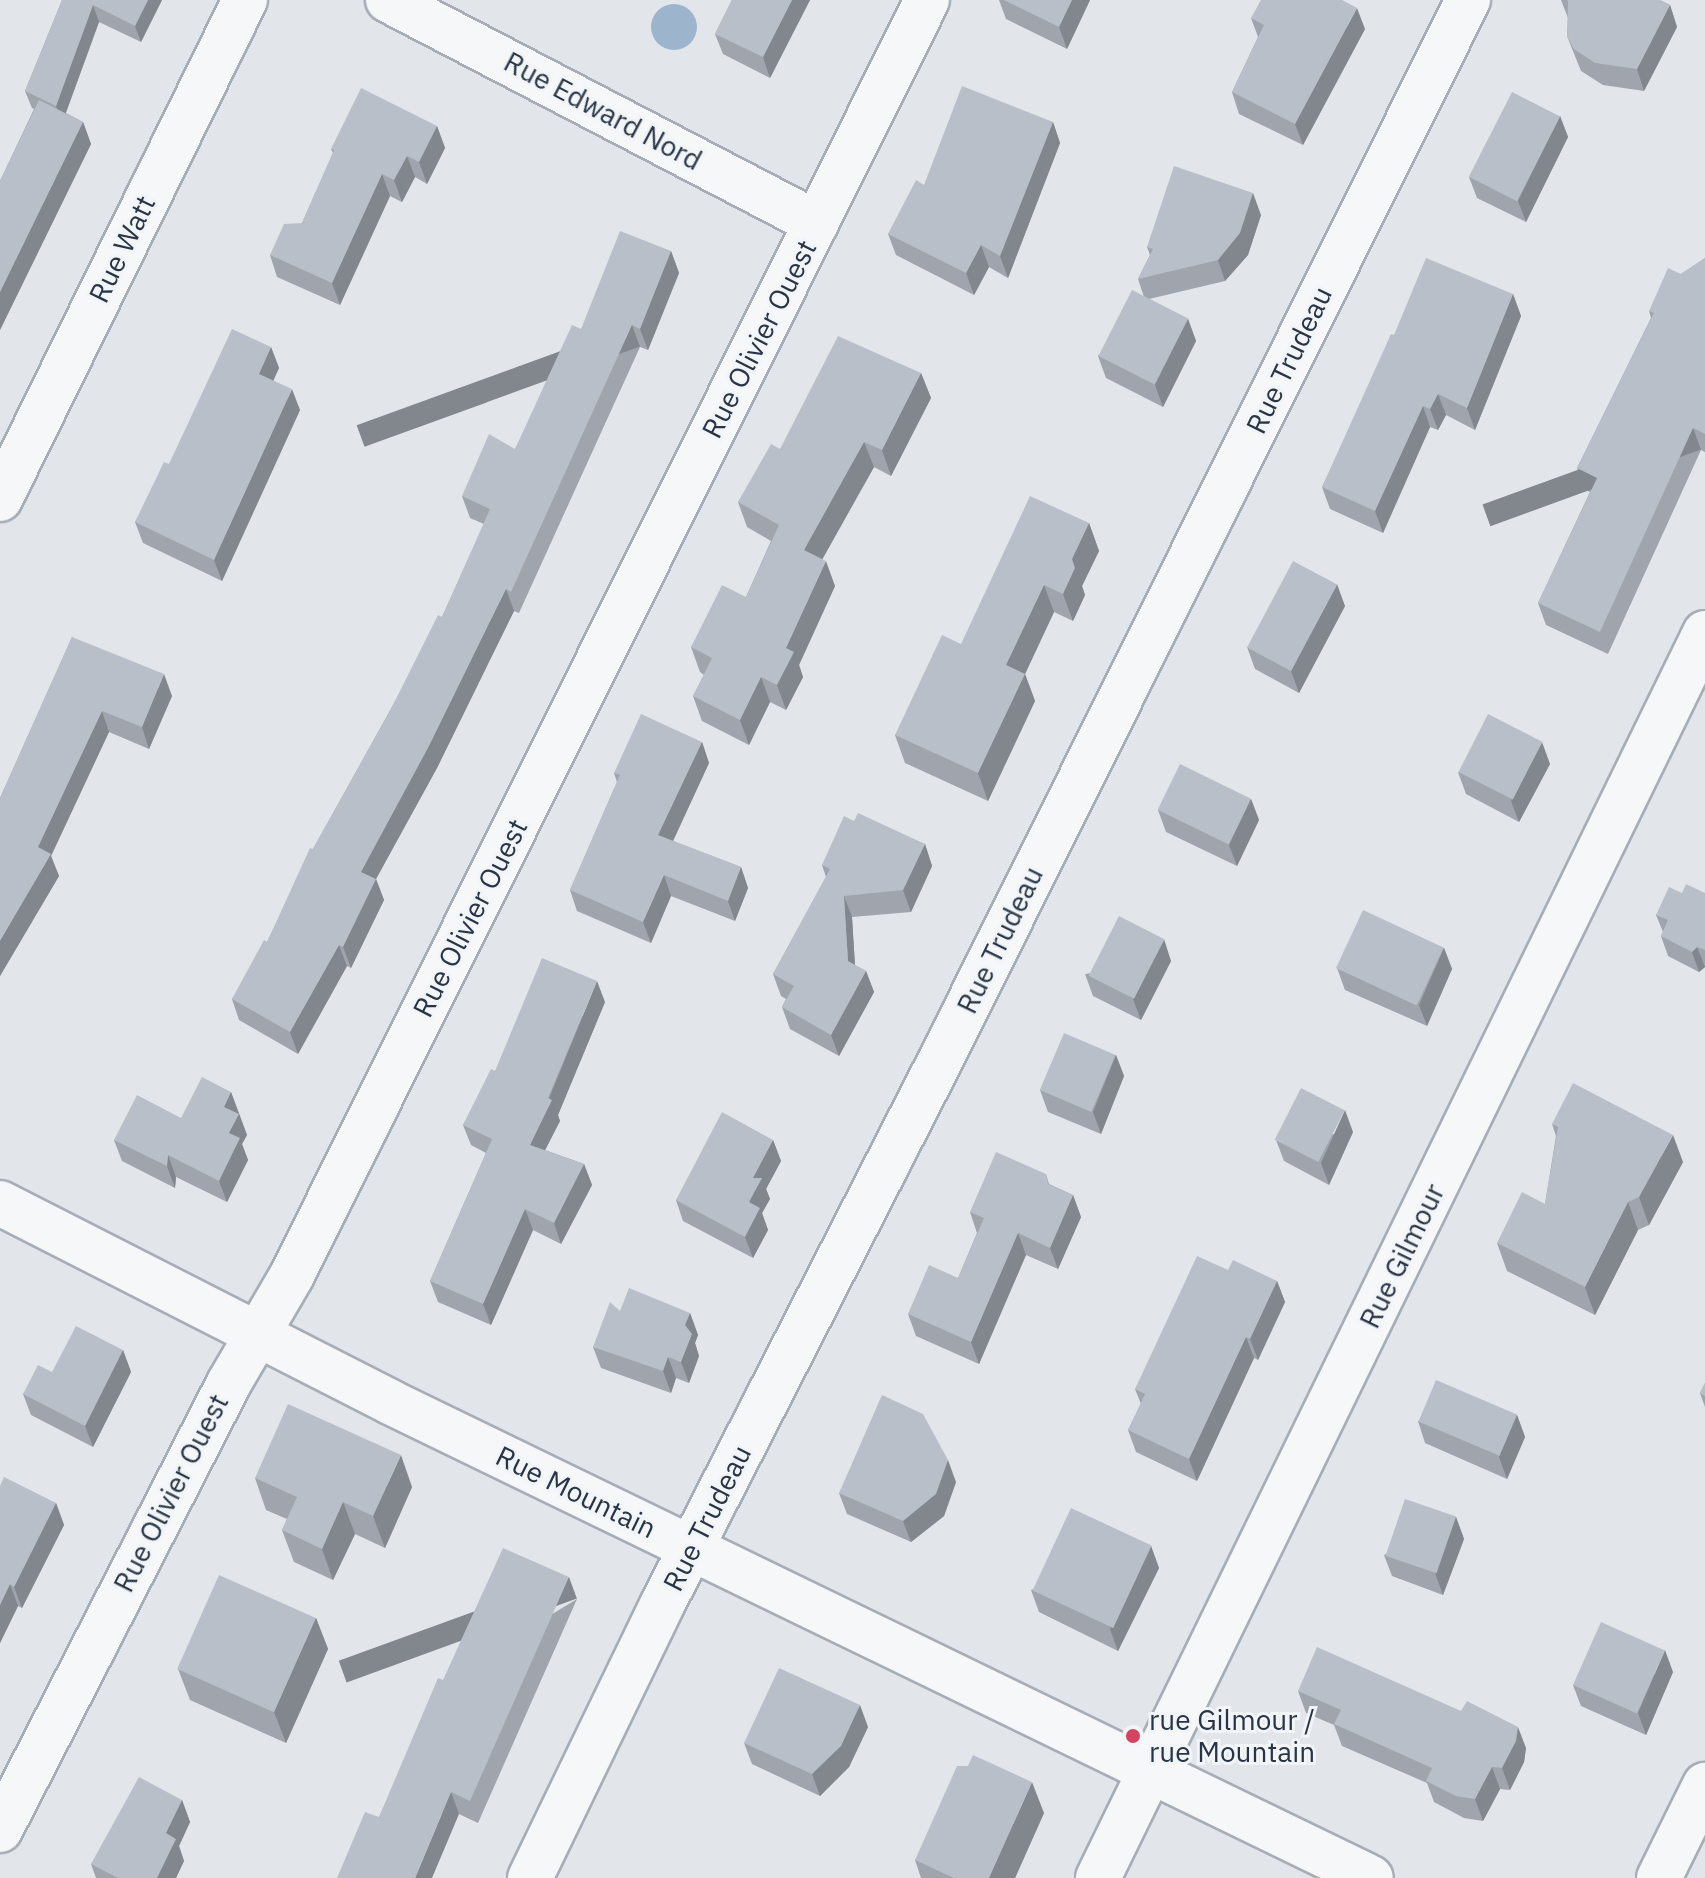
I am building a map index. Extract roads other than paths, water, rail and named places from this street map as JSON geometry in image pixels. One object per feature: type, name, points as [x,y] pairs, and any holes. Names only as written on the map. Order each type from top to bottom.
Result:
[{"type":"street","name":"Rue Watt","points":[[0,499],[245,0]]},
{"type":"street","name":"Rue Edward Nord","points":[[388,0],[817,223]]},
{"type":"street","name":"Rue Olivier Ouest","points":[[0,1830],[179,1478],[292,1275],[927,0]]},
{"type":"street","name":"Rue Trudeau","points":[[530,1878],[691,1548],[948,1045],[1468,0]]},
{"type":"street","name":"Rue Gilmour","points":[[1098,1878],[1705,633]]},
{"type":"street","name":"Rue Mountain","points":[[0,1203],[257,1334],[691,1548],[1371,1878]]},
{"type":"street","points":[[1659,1878],[1705,1785]]},
{"type":"water","points":[[674,4],[690,11],[697,27],[690,43],[674,50],[658,43],[651,27],[658,11]]},
{"type":"place","name":"rue Gilmour / rue Mountain","points":[[1133,1736]]}]
